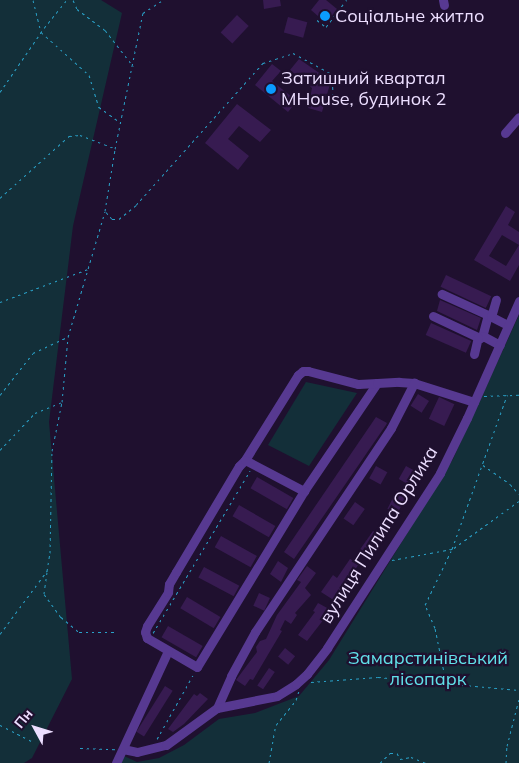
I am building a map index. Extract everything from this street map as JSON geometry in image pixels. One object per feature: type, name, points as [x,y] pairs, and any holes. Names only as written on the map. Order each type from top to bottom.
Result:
[{"type":"street","points":[[505,133],[519,117]]},
{"type":"street","points":[[442,294],[508,325]]},
{"type":"street","points":[[474,354],[496,300]]},
{"type":"street","name":"вулиця Пилипа Орлика","points":[[218,708],[246,704],[277,696],[296,684],[327,648],[440,473],[519,301]]},
{"type":"street","points":[[433,316],[500,345]]},
{"type":"street","points":[[378,383],[304,491],[197,668],[147,638],[145,632],[147,626],[168,592],[169,584],[176,572],[239,466],[245,460],[298,375],[303,371],[308,370],[358,384],[378,383],[414,383],[475,399]]},
{"type":"street","points":[[123,749],[137,752],[166,746],[218,708],[231,676],[255,632],[391,428],[414,383]]},
{"type":"street","points":[[245,460],[304,491]]},
{"type":"street","points":[[116,763],[168,651]]},
{"type":"path","points":[[33,0],[41,32],[89,75],[99,106],[122,123]]},
{"type":"path","points":[[0,92],[41,32],[67,0]]},
{"type":"path","points":[[72,0],[76,9],[105,30],[133,67]]},
{"type":"path","points":[[117,632],[79,632],[50,604],[44,594],[50,553],[52,451],[62,402],[68,337],[105,211],[115,148],[122,123],[144,13],[163,0]]},
{"type":"path","points":[[317,20],[326,27],[346,0]]},
{"type":"path","points":[[105,211],[108,216],[119,219],[136,206],[263,63],[293,53],[332,74],[334,94],[331,100]]},
{"type":"path","points":[[0,198],[69,136],[80,135],[115,148]]},
{"type":"path","points":[[0,302],[89,269]]},
{"type":"path","points":[[0,395],[33,353],[68,337]]},
{"type":"path","points":[[446,683],[435,628],[425,605],[452,549],[507,395]]},
{"type":"path","points":[[475,399],[519,395]]},
{"type":"path","points":[[0,450],[35,413],[62,402]]},
{"type":"path","points":[[482,465],[510,484],[519,494]]},
{"type":"path","points":[[154,642],[251,470]]},
{"type":"path","points":[[383,562],[452,549],[519,501]]},
{"type":"path","points":[[0,634],[47,571]]},
{"type":"path","points":[[152,749],[197,668]]},
{"type":"path","points":[[269,763],[276,725],[299,696],[296,684],[324,680],[378,677],[519,690]]},
{"type":"path","points":[[506,763],[506,746],[519,699]]},
{"type":"path","points":[[0,725],[35,743]]},
{"type":"path","points":[[80,748],[123,749]]},
{"type":"path","points":[[380,763],[390,752],[398,753],[400,758],[411,757],[426,763]]},
{"type":"green space","points":[[0,0],[101,0],[122,13],[73,226],[49,422],[72,679],[32,758],[24,763],[0,763]]},
{"type":"green space","name":"Замарстинівський лісопарк","points":[[519,315],[519,763],[120,763],[124,756],[137,762],[159,758],[184,745],[219,719],[255,713],[299,696],[329,660],[453,459]]},
{"type":"green space","points":[[306,382],[357,393],[309,466],[268,445]]},
{"type":"building","points":[[263,0],[280,0],[281,6],[264,9]]},
{"type":"building","name":"Соціальне житло","points":[[319,0],[326,0],[337,9],[326,23],[311,10]]},
{"type":"building","points":[[237,15],[249,26],[232,43],[221,33]]},
{"type":"building","points":[[288,17],[307,22],[303,38],[284,32]]},
{"type":"building","points":[[299,59],[328,79],[326,82],[330,84],[322,112],[308,108],[312,88],[290,70]]},
{"type":"building","name":"Затишний квартал MHouse, будинок 2","points":[[272,64],[281,71],[272,81],[297,101],[288,112],[255,85]]},
{"type":"building","points":[[237,104],[271,130],[260,142],[239,126],[228,139],[249,156],[238,170],[205,143]]},
{"type":"building","points":[[506,206],[515,212],[508,225],[519,232],[519,245],[519,265],[510,281],[474,260]],"holes":[[[502,235],[519,245],[506,266],[489,256]]]},
{"type":"building","points":[[446,275],[491,296],[486,308],[441,287]]},
{"type":"building","points":[[440,300],[481,318],[477,330],[437,311]]},
{"type":"building","points":[[431,323],[471,341],[466,353],[426,335]]},
{"type":"building","points":[[418,394],[429,401],[422,413],[411,406]]},
{"type":"building","points":[[439,397],[454,404],[444,426],[429,419]]},
{"type":"building","points":[[376,417],[387,423],[386,425],[294,559],[284,552]]},
{"type":"building","points":[[376,466],[387,472],[381,485],[369,478]]},
{"type":"building","points":[[406,466],[417,472],[410,485],[399,479]]},
{"type":"building","points":[[257,477],[293,498],[287,509],[251,488]]},
{"type":"building","points":[[397,490],[407,495],[397,514],[387,509]]},
{"type":"building","points":[[355,502],[365,509],[353,525],[344,518]]},
{"type":"building","points":[[239,505],[275,526],[269,537],[233,516]]},
{"type":"building","points":[[373,531],[383,538],[370,557],[360,550]]},
{"type":"building","points":[[221,536],[257,556],[251,567],[215,547]]},
{"type":"building","points":[[350,559],[359,564],[354,571],[357,573],[353,578],[351,576],[335,601],[321,592],[333,575],[337,578]]},
{"type":"building","points":[[278,561],[288,568],[281,582],[270,574]]},
{"type":"building","points":[[307,566],[316,573],[305,588],[311,595],[295,613],[297,615],[291,624],[285,620],[280,630],[282,631],[253,680],[250,679],[245,686],[236,680],[257,652],[256,647],[260,641],[266,639],[277,615],[301,582],[297,580]]},
{"type":"building","points":[[204,567],[239,586],[234,596],[198,578]]},
{"type":"building","points":[[259,593],[270,598],[264,611],[253,606]]},
{"type":"building","points":[[187,597],[220,617],[214,628],[180,608]]},
{"type":"building","points":[[318,603],[331,610],[307,641],[298,635],[315,612],[313,611]]},
{"type":"building","points":[[168,626],[203,646],[196,657],[162,637]]},
{"type":"building","points":[[285,648],[295,656],[288,665],[278,657]]},
{"type":"building","points":[[269,668],[275,672],[263,689],[257,685]]},
{"type":"building","points":[[165,686],[173,691],[144,737],[136,732]]},
{"type":"building","points":[[200,693],[208,699],[184,724],[173,732],[168,729],[194,694],[197,696]]},
{"type":"place","name":"Соціальне житло","points":[[325,16]]},
{"type":"place","name":"Затишний квартал MHouse, будинок 2","points":[[271,89]]}]
